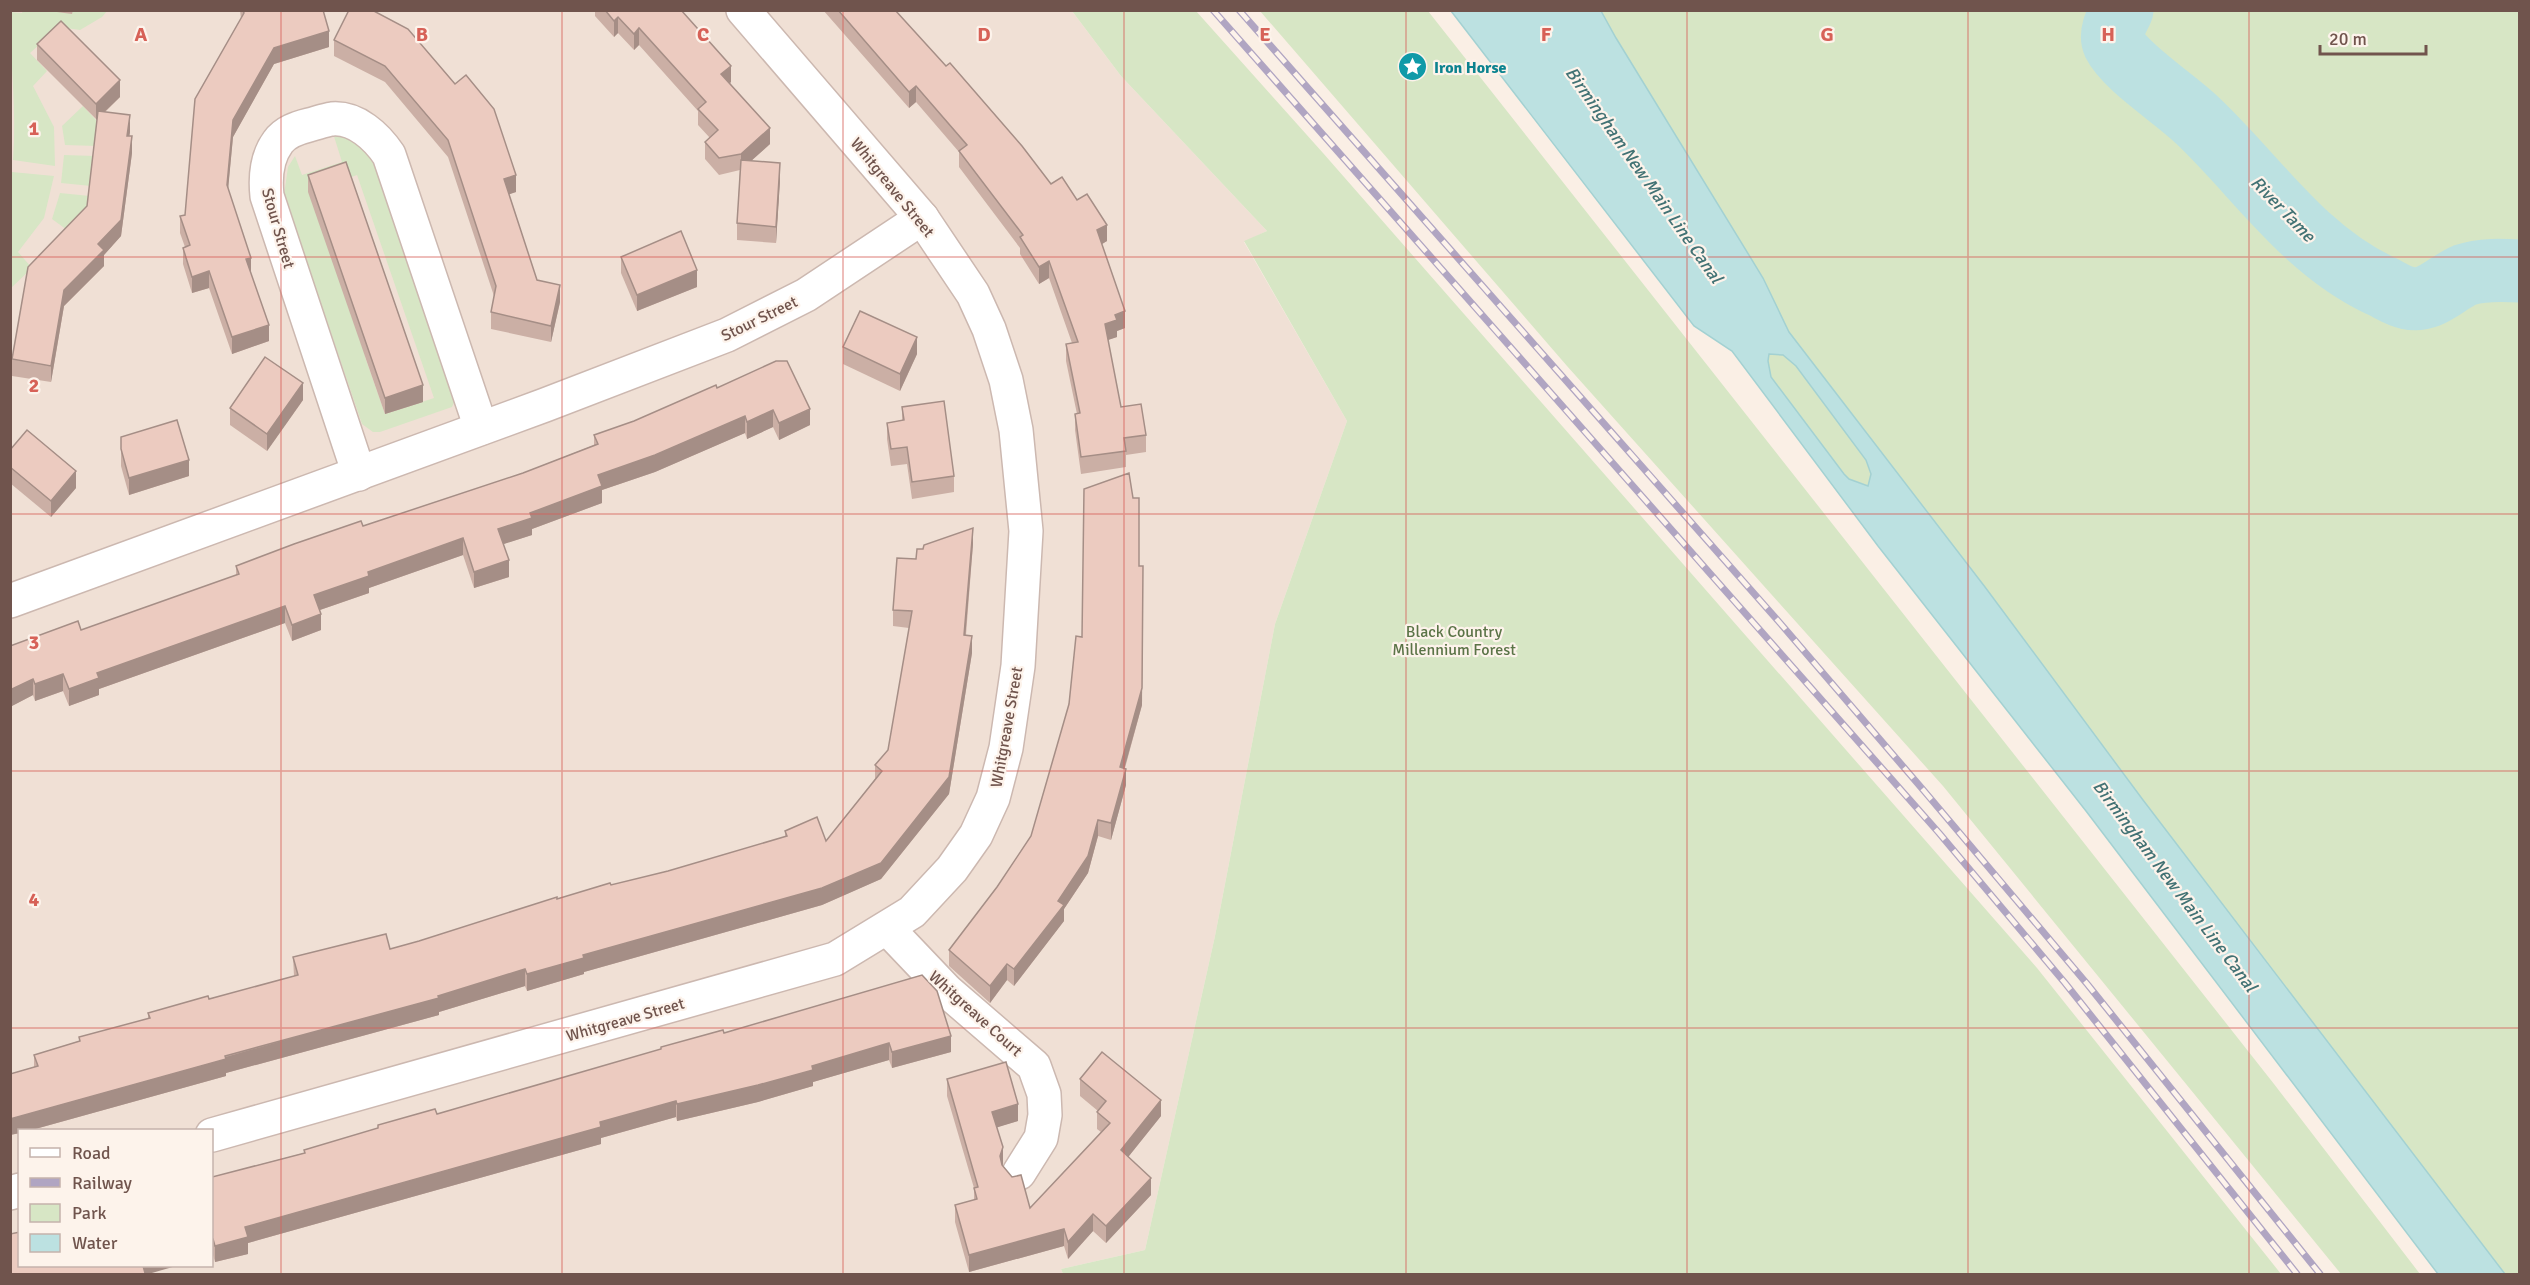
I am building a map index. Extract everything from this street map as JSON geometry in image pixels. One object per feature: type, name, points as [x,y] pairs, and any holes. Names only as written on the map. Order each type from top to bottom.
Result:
[{"type":"street","name":"Whitgreave Street","points":[[213,1135],[835,959],[888,929],[912,912],[952,869],[976,836],[993,798],[1006,748],[1018,666],[1026,531],[1016,430],[1006,380],[973,294],[922,218],[743,10]]},
{"type":"street","name":"Stour Street","points":[[358,474],[267,196],[266,179],[272,152],[279,141],[296,128],[334,119],[345,122],[375,136],[389,155],[481,428]]},
{"type":"street","name":"Stour Street","points":[[10,601],[358,474],[727,335],[806,295],[922,218]]},
{"type":"street","name":"Whitgreave Court","points":[[888,929],[947,991],[1034,1066],[1044,1094],[1045,1115],[1041,1138],[1018,1173]]},
{"type":"shaded area","points":[[10,11],[1072,11],[1121,76],[1267,231],[1244,242],[1347,421],[1275,624],[1215,936],[1145,1250],[1061,1269],[1063,1274],[11,1274]]},
{"type":"green space","points":[[23,10],[107,11],[102,17],[80,30],[59,27],[30,53],[47,71],[33,86],[54,127],[55,166],[13,160],[10,12],[22,13]]},
{"type":"green space","name":"Black Country Millennium Forest","points":[[1072,11],[1196,11],[2037,968],[2281,1274],[1063,1274],[1061,1269],[1145,1250],[1215,936],[1275,624],[1347,421],[1244,241],[1267,231],[1121,76]]},
{"type":"green space","points":[[1260,11],[1428,11],[2274,1084],[2420,1274],[2341,1274],[1943,786],[1567,366]]},
{"type":"green space","points":[[1601,11],[2519,11],[2519,1274],[2505,1274],[1789,332],[1763,278]]},
{"type":"green space","points":[[83,106],[96,120],[96,146],[65,145],[62,126]]},
{"type":"green space","points":[[332,130],[349,133],[376,155],[457,396],[452,407],[380,432],[373,432],[362,424],[284,195],[288,167],[295,156],[302,175],[342,162]],"holes":[[[357,175],[434,398],[385,414],[365,357],[346,179]]]},
{"type":"green space","points":[[64,155],[95,156],[91,186],[61,183]]},
{"type":"green space","points":[[12,172],[54,176],[44,218],[18,252],[32,268],[11,288]]},
{"type":"green space","points":[[60,193],[90,196],[88,213],[74,235],[52,219]]},
{"type":"green space","points":[[1769,354],[1783,355],[1796,366],[1866,460],[1871,475],[1869,486],[1849,479],[1844,474],[1771,377]]},
{"type":"water","name":"Birmingham New Main Line Canal","points":[[1451,11],[1601,11],[1763,278],[1789,332],[2505,1274],[2438,1274],[2086,811],[1878,546],[1732,351],[1694,326]],"holes":[[[1769,354],[1783,355],[1796,366],[1866,460],[1871,474],[1868,486],[1849,479],[1844,474],[1771,377]]]},
{"type":"building","points":[[243,10],[323,10],[329,31],[274,48],[233,120],[227,185],[251,258],[246,259],[269,325],[232,337],[209,271],[192,277],[183,248],[190,245],[180,216],[185,215],[195,99],[244,13]]},
{"type":"building","points":[[349,10],[372,10],[408,29],[455,84],[466,75],[494,109],[516,175],[504,179],[537,280],[560,285],[551,326],[491,312],[496,286],[448,140],[385,66],[334,40]]},
{"type":"building","points":[[605,10],[681,10],[731,66],[721,74],[770,128],[741,154],[719,158],[705,142],[718,130],[698,109],[706,102],[639,28],[634,34],[618,17],[614,21]]},
{"type":"building","points":[[838,10],[895,10],[946,66],[950,63],[1022,146],[1051,184],[1062,177],[1077,200],[1087,194],[1107,225],[1097,230],[1125,311],[1115,315],[1117,320],[1105,324],[1121,407],[1141,404],[1146,435],[1124,438],[1126,451],[1081,457],[1075,414],[1080,413],[1066,344],[1078,342],[1049,261],[1039,267],[1020,237],[1023,235],[959,151],[967,145],[916,86],[909,92]]},
{"type":"building","points":[[61,21],[120,80],[96,104],[37,44]]},
{"type":"building","points":[[98,111],[130,115],[127,136],[132,136],[121,220],[98,244],[104,250],[64,290],[51,366],[12,359],[28,267],[87,206]]},
{"type":"building","points":[[741,160],[780,163],[776,227],[737,223]]},
{"type":"building","points":[[346,162],[423,385],[385,398],[308,175]]},
{"type":"building","points":[[681,231],[697,270],[637,295],[621,257]]},
{"type":"building","points":[[860,311],[917,337],[900,374],[843,347]]},
{"type":"building","points":[[265,357],[303,383],[267,434],[230,408]]},
{"type":"building","points":[[776,361],[787,361],[810,409],[779,423],[773,410],[747,422],[745,416],[655,455],[598,475],[602,486],[530,513],[532,518],[498,529],[509,560],[474,572],[463,538],[368,572],[369,576],[314,595],[321,614],[292,625],[285,606],[97,673],[99,678],[69,689],[63,674],[35,684],[33,679],[10,690],[10,646],[78,621],[81,630],[239,574],[236,566],[294,544],[361,521],[363,526],[523,473],[598,444],[594,435],[634,421],[716,385],[717,388]]},
{"type":"building","points":[[944,401],[954,476],[912,482],[907,447],[891,449],[887,423],[904,420],[902,407]]},
{"type":"building","points":[[177,420],[189,460],[129,478],[121,449],[121,437]]},
{"type":"building","points":[[27,430],[76,471],[51,501],[10,467],[10,450]]},
{"type":"building","points":[[1129,473],[1133,498],[1139,498],[1139,566],[1143,566],[1142,688],[1120,767],[1126,769],[1111,823],[1098,820],[1088,856],[1058,901],[1064,905],[1014,969],[1007,964],[990,986],[949,950],[997,887],[1031,836],[1069,704],[1076,636],[1082,637],[1084,489]]},
{"type":"building","points":[[973,528],[964,635],[972,636],[949,777],[881,863],[822,888],[583,955],[584,958],[527,974],[525,969],[438,996],[439,998],[225,1056],[226,1059],[10,1119],[10,1074],[38,1066],[34,1055],[80,1041],[79,1037],[150,1018],[148,1013],[298,975],[293,957],[386,934],[390,949],[557,897],[557,899],[610,883],[611,885],[668,871],[787,836],[785,831],[817,817],[826,841],[882,771],[875,765],[888,750],[912,611],[893,610],[897,558],[916,559],[917,549],[923,549],[924,545]]},
{"type":"building","points":[[922,975],[937,991],[951,1036],[892,1052],[889,1043],[812,1066],[813,1070],[677,1104],[676,1101],[600,1122],[601,1127],[245,1227],[248,1237],[215,1246],[213,1177],[305,1153],[304,1150],[378,1128],[378,1125],[435,1109],[437,1114],[661,1049],[661,1047],[723,1030],[724,1033]]},
{"type":"building","points":[[1102,1052],[1161,1100],[1121,1150],[1151,1178],[1106,1226],[1093,1214],[1068,1242],[1064,1229],[969,1255],[955,1205],[977,1199],[974,1188],[978,1187],[947,1079],[1006,1062],[1018,1104],[992,1112],[1003,1147],[1000,1156],[1002,1165],[1012,1177],[1021,1175],[1030,1208],[1110,1123],[1097,1112],[1106,1101],[1080,1079]]},
{"type":"building","points":[[18,1232],[18,1267],[143,1267],[145,1273],[140,1275],[10,1275],[10,1234]]},
{"type":"waterway","name":"River Tame","points":[[2122,10],[2112,35],[2114,44],[2120,53],[2140,73],[2198,121],[2304,232],[2352,270],[2397,294],[2416,299],[2431,295],[2458,278],[2472,273],[2492,270],[2520,271]]},
{"type":"railway","points":[[1213,10],[1939,833],[2065,983],[2297,1274]]},
{"type":"railway","points":[[1239,10],[1780,623],[1925,792],[2088,985],[2320,1274]]},
{"type":"place","name":"Iron Horse","points":[[1413,67]]}]
